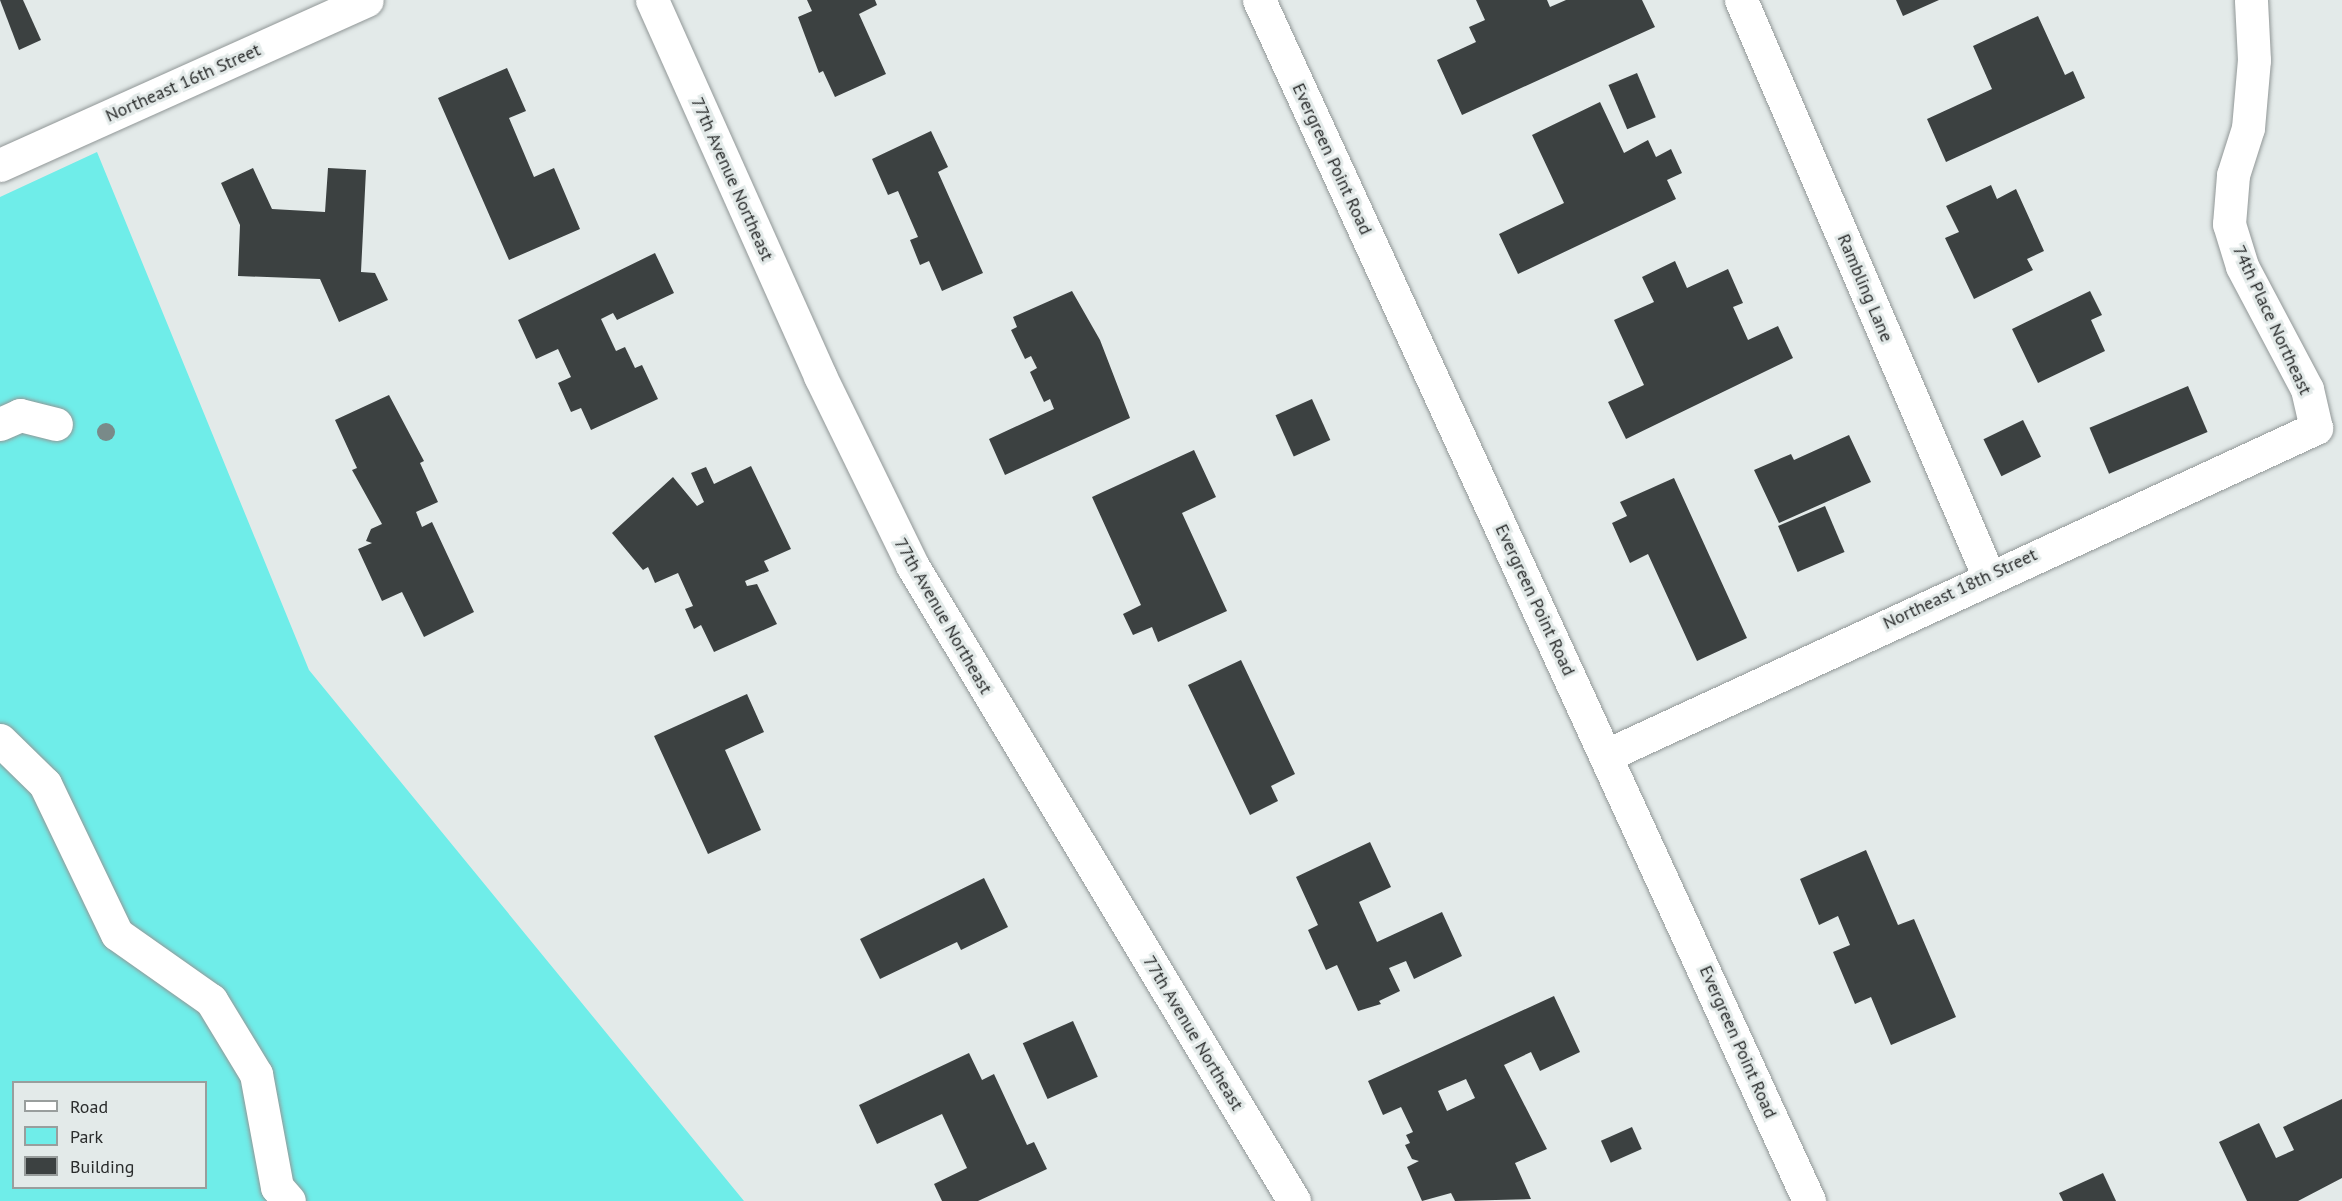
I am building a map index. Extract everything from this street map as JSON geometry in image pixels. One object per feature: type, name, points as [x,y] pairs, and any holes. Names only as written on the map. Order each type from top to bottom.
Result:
[{"type":"street","name":"Northeast 16th Street","points":[[0,165],[367,0]]},
{"type":"street","name":"77th Avenue Northeast","points":[[652,0],[820,376],[902,546],[1294,1201]]},
{"type":"street","name":"Evergreen Point Road","points":[[1259,0],[1607,754],[1809,1201]]},
{"type":"street","name":"Rambling Lane","points":[[1741,0],[1989,575]]},
{"type":"street","name":"74th Place Northeast","points":[[2251,0],[2254,60],[2229,224],[2242,266],[2307,390],[2316,428]]},
{"type":"street","points":[[0,424],[20,415],[56,424]]},
{"type":"street","name":"Northeast 18th Street","points":[[1607,754],[1989,575],[2316,428]]},
{"type":"street","points":[[0,740],[45,784],[117,934],[211,1000],[256,1074],[276,1186],[289,1201]]},
{"type":"green space","points":[[97,152],[309,670],[744,1201],[0,1201],[0,197]]},
{"type":"building","points":[[0,0],[23,0],[41,40],[19,50]]},
{"type":"building","points":[[807,0],[875,0],[877,5],[859,14],[886,74],[835,97],[823,71],[819,73],[798,17],[812,11]]},
{"type":"building","points":[[1476,0],[1547,0],[1550,7],[1566,0],[1642,0],[1655,27],[1462,115],[1437,60],[1476,42],[1469,27],[1485,20]]},
{"type":"building","points":[[1896,0],[1939,0],[1903,16]]},
{"type":"building","points":[[2038,16],[2065,75],[2073,71],[2085,98],[1946,162],[1927,119],[1992,89],[1973,46]]},
{"type":"building","points":[[507,68],[526,111],[509,118],[534,177],[554,168],[580,229],[509,260],[438,98]]},
{"type":"building","points":[[1637,73],[1656,117],[1627,129],[1608,85]]},
{"type":"building","points":[[1600,102],[1624,153],[1648,140],[1656,157],[1671,149],[1682,173],[1667,180],[1676,199],[1518,274],[1499,234],[1564,203],[1532,135]]},
{"type":"building","points":[[931,131],[948,167],[938,172],[983,273],[942,291],[929,261],[920,265],[910,240],[918,237],[898,191],[888,195],[872,159]]},
{"type":"building","points":[[253,168],[272,209],[325,212],[328,168],[366,170],[361,272],[375,273],[388,300],[339,322],[320,279],[238,276],[240,225],[221,183]]},
{"type":"building","points":[[1991,185],[1997,199],[2016,189],[2044,251],[2027,259],[2033,270],[1974,299],[1945,238],[1959,232],[1946,206]]},
{"type":"building","points":[[655,253],[674,293],[617,320],[613,313],[601,319],[616,351],[625,347],[635,368],[642,365],[658,399],[591,430],[581,408],[571,412],[558,383],[571,377],[558,349],[536,359],[518,320]]},
{"type":"building","points":[[1675,261],[1687,288],[1728,269],[1743,303],[1733,307],[1748,340],[1778,326],[1793,358],[1626,439],[1608,402],[1644,385],[1614,320],[1654,302],[1642,277]]},
{"type":"building","points":[[1072,291],[1100,340],[1130,418],[1005,475],[989,439],[1054,409],[1050,399],[1044,402],[1030,372],[1037,368],[1031,356],[1025,359],[1011,330],[1017,327],[1013,317]]},
{"type":"building","points":[[2090,291],[2102,315],[2091,320],[2105,351],[2038,383],[2012,329]]},
{"type":"building","points":[[2188,386],[2208,432],[2109,474],[2090,428]]},
{"type":"building","points":[[389,395],[424,461],[420,463],[438,502],[416,512],[422,527],[432,522],[474,612],[424,637],[402,592],[382,601],[358,549],[372,543],[366,541],[371,529],[382,524],[352,470],[357,468],[335,420]]},
{"type":"building","points":[[1312,399],[1330,440],[1294,456],[1275,415]]},
{"type":"building","points":[[2023,420],[2041,457],[2001,476],[1983,439]]},
{"type":"building","points":[[1849,435],[1871,482],[1779,523],[1754,470],[1791,454],[1794,460]]},
{"type":"building","points":[[1194,450],[1216,497],[1182,513],[1227,611],[1158,642],[1152,627],[1133,635],[1123,614],[1141,605],[1092,497]]},
{"type":"building","points":[[751,466],[791,549],[764,561],[769,571],[745,581],[747,586],[757,584],[777,624],[714,652],[701,625],[694,629],[685,609],[693,606],[678,573],[655,583],[648,567],[643,570],[612,533],[673,477],[697,506],[704,502],[691,473],[706,467],[714,484]]},
{"type":"building","points":[[1674,478],[1747,638],[1697,661],[1648,554],[1630,563],[1612,523],[1627,516],[1620,502]]},
{"type":"building","points":[[1825,506],[1845,552],[1798,572],[1778,526]]},
{"type":"building","points":[[1241,660],[1295,774],[1271,786],[1278,801],[1250,815],[1188,685]]},
{"type":"building","points":[[747,694],[764,732],[725,750],[761,830],[708,854],[654,736]]},
{"type":"building","points":[[1370,842],[1391,887],[1359,902],[1377,942],[1442,912],[1462,956],[1414,979],[1406,961],[1389,968],[1400,991],[1379,1001],[1381,1004],[1358,1011],[1337,965],[1326,970],[1308,930],[1318,925],[1296,877]]},
{"type":"building","points":[[1866,850],[1898,925],[1914,919],[1956,1017],[1891,1045],[1871,997],[1855,1004],[1833,952],[1850,945],[1838,916],[1819,925],[1800,879]]},
{"type":"building","points":[[984,878],[1008,927],[961,950],[957,942],[880,979],[860,939]]},
{"type":"building","points":[[1554,996],[1580,1052],[1540,1071],[1531,1052],[1504,1065],[1547,1149],[1515,1163],[1531,1199],[1455,1201],[1451,1193],[1422,1201],[1407,1167],[1419,1161],[1412,1159],[1405,1145],[1410,1143],[1406,1135],[1413,1132],[1401,1107],[1383,1115],[1368,1081]],"holes":[[[1466,1079],[1475,1098],[1447,1111],[1438,1091]]]},
{"type":"building","points":[[1073,1021],[1098,1077],[1048,1099],[1023,1043]]},
{"type":"building","points":[[969,1053],[982,1080],[994,1074],[1027,1145],[1034,1142],[1047,1169],[978,1201],[942,1201],[934,1184],[967,1168],[942,1114],[877,1144],[859,1105]]},
{"type":"building","points":[[2342,1099],[2342,1178],[2298,1201],[2247,1201],[2219,1142],[2259,1123],[2276,1158],[2294,1150],[2283,1127]]},
{"type":"building","points":[[1632,1127],[1642,1149],[1611,1163],[1601,1141]]},
{"type":"building","points":[[2103,1173],[2116,1201],[2063,1201],[2059,1193]]}]
